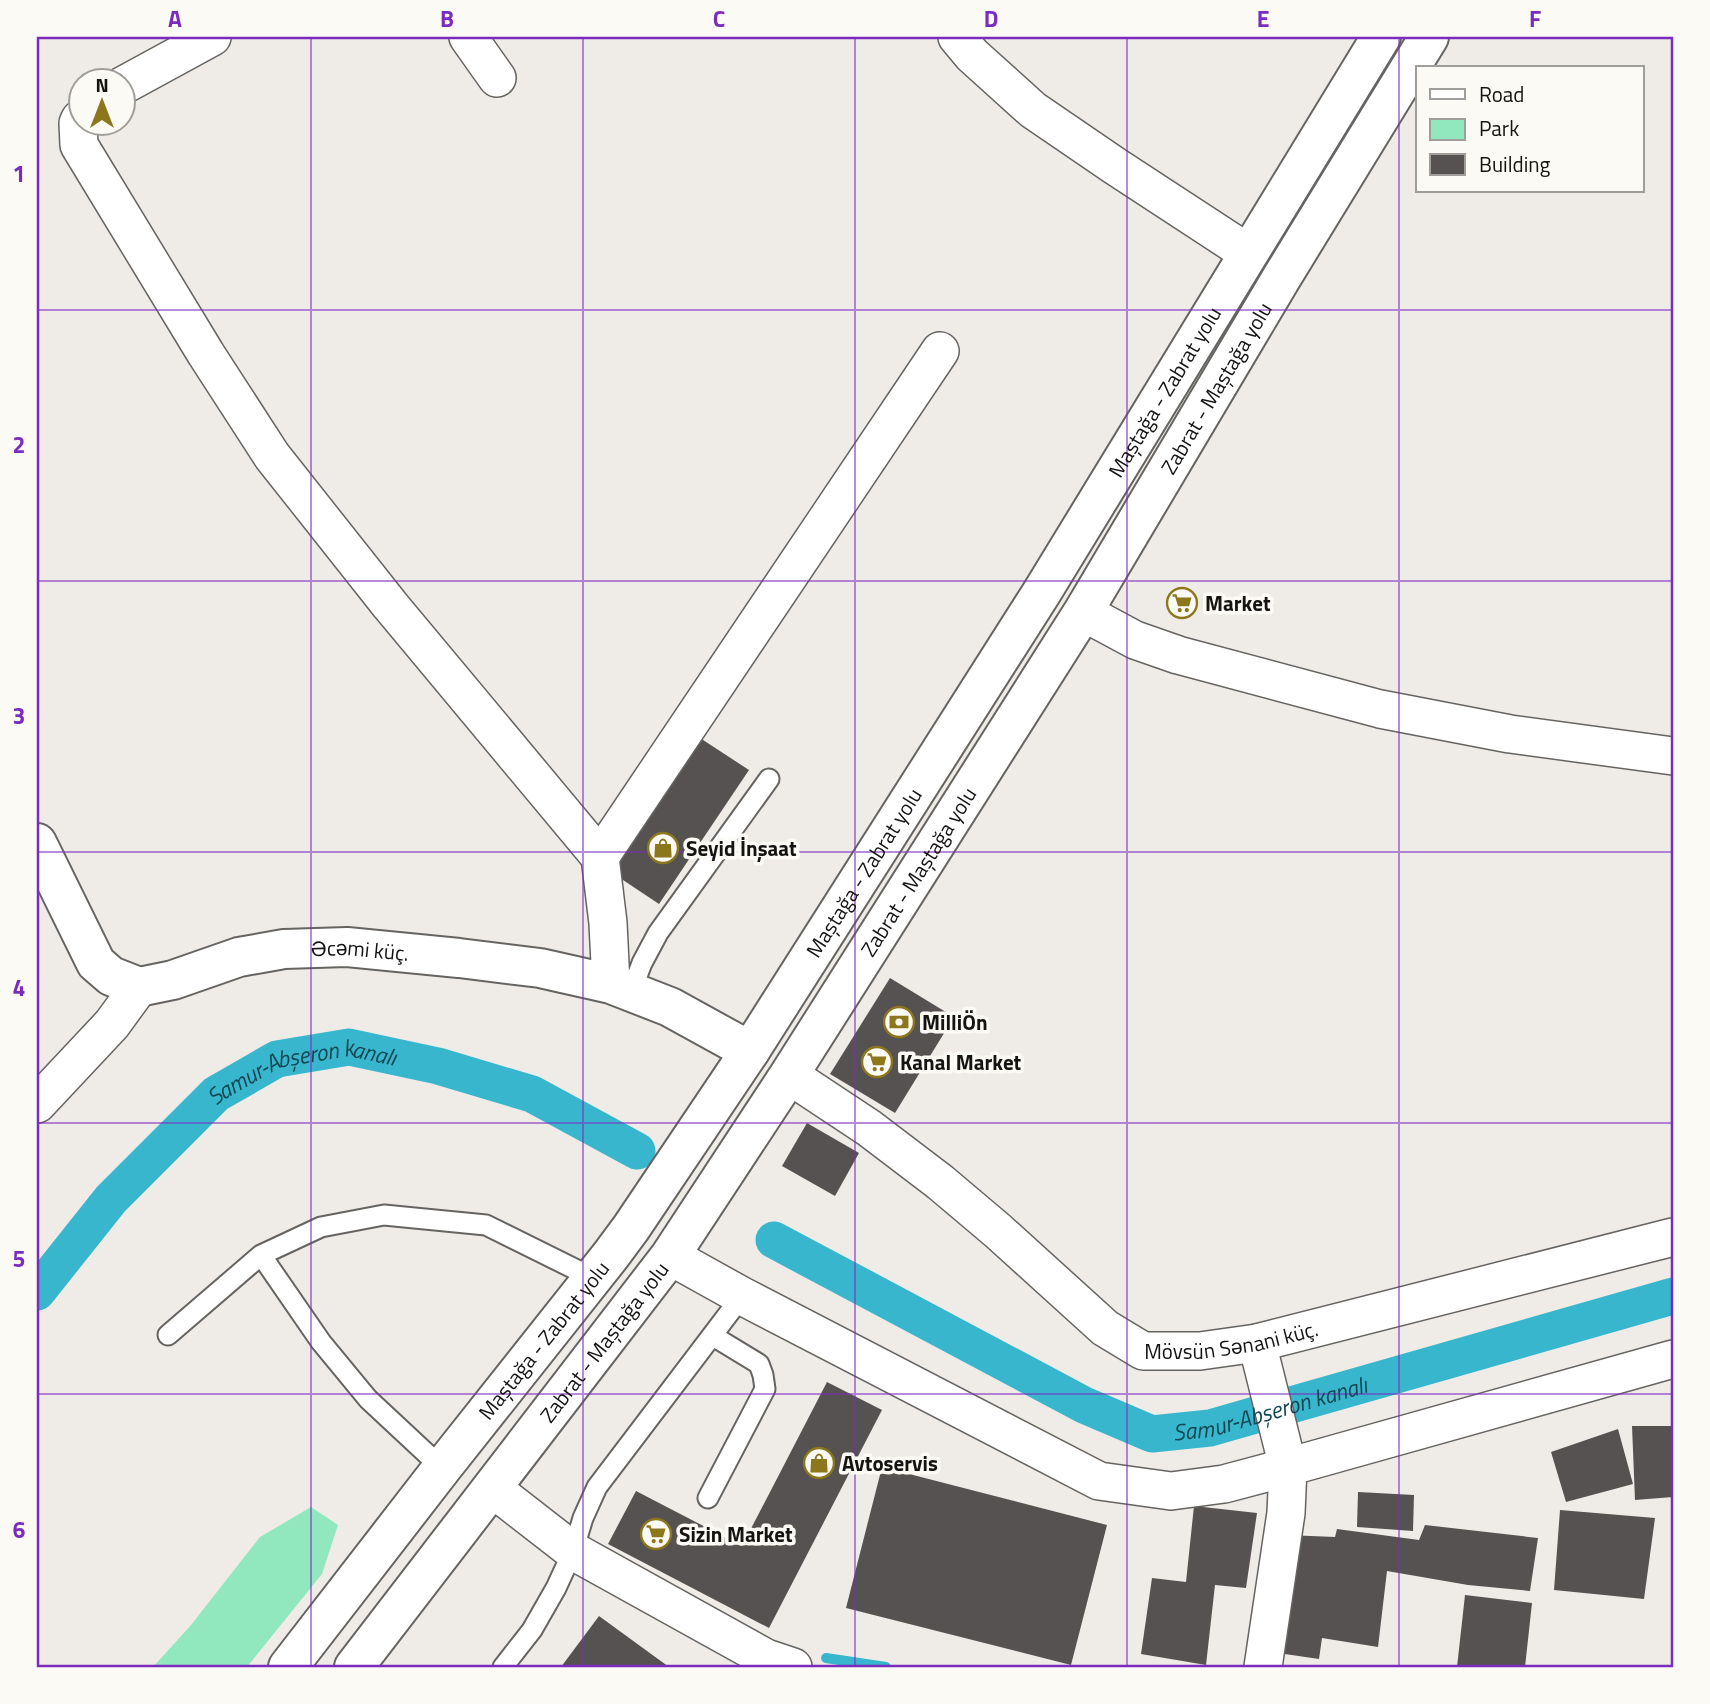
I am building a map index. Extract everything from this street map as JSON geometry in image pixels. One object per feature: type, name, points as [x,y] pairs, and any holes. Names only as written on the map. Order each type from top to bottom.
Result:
[{"type":"main road","name":"Maştağa - Zabrat yolu","points":[[288,1667],[631,1228],[750,1051],[1042,592],[1381,37]]},
{"type":"main road","name":"Zabrat - Maştağa yolu","points":[[354,1667],[670,1256],[789,1075],[1083,612],[1282,277],[1429,37]]},
{"type":"main road","points":[[37,842],[96,963],[111,976],[139,986]]},
{"type":"main road","name":"Əcəmi küç.","points":[[139,986],[173,980],[239,957],[284,949],[347,947],[540,968],[621,988],[670,1007],[789,1075]]},
{"type":"street","points":[[136,78],[212,37]]},
{"type":"street","points":[[468,37],[497,78]]},
{"type":"street","points":[[957,37],[972,55],[1033,110],[1248,253]]},
{"type":"street","points":[[79,136],[79,145],[199,343],[272,456],[390,605],[600,857],[608,923],[621,988]]},
{"type":"street","points":[[600,857],[940,351]]},
{"type":"street","points":[[1083,612],[1135,640],[1380,709],[1510,734],[1673,756]]},
{"type":"street","points":[[37,1104],[112,1024],[139,986]]},
{"type":"street","name":"Mövsün Sənani küç.","points":[[789,1075],[870,1128],[940,1182],[1105,1328],[1143,1351],[1200,1351],[1257,1343],[1673,1237]]},
{"type":"street","points":[[670,1256],[1099,1481],[1171,1491],[1224,1483],[1288,1467],[1673,1359]]},
{"type":"street","points":[[1257,1343],[1288,1467],[1286,1513],[1263,1667]]},
{"type":"street","points":[[492,1488],[573,1551],[766,1658],[793,1667]]},
{"type":"lane","points":[[621,988],[642,963],[657,933],[769,779]]},
{"type":"lane","points":[[168,1335],[261,1255],[321,1227],[384,1215],[486,1225],[593,1278]]},
{"type":"lane","points":[[261,1255],[321,1342],[368,1399],[442,1468]]},
{"type":"lane","points":[[503,1667],[532,1630],[556,1588],[597,1487],[742,1296]]},
{"type":"lane","points":[[708,1498],[765,1389],[758,1364],[713,1336]]},
{"type":"green space","points":[[311,1507],[338,1525],[322,1574],[247,1667],[153,1667],[191,1625],[260,1537]]},
{"type":"building","points":[[700,738],[749,770],[659,904],[611,872]]},
{"type":"building","points":[[890,978],[954,1017],[895,1113],[830,1074]]},
{"type":"building","points":[[807,1123],[859,1153],[835,1196],[782,1166]]},
{"type":"building","points":[[827,1382],[882,1410],[769,1628],[608,1544],[636,1491],[742,1546]]},
{"type":"building","points":[[1632,1426],[1673,1426],[1673,1497],[1635,1500]]},
{"type":"building","points":[[1618,1429],[1633,1484],[1566,1502],[1551,1452]]},
{"type":"building","points":[[882,1467],[1107,1525],[1071,1665],[846,1608]]},
{"type":"building","points":[[1358,1492],[1414,1495],[1413,1531],[1357,1527]]},
{"type":"building","points":[[1194,1506],[1257,1513],[1246,1588],[1215,1585],[1206,1665],[1141,1654],[1152,1578],[1186,1582]]},
{"type":"building","points":[[1560,1510],[1655,1518],[1644,1599],[1554,1590]]},
{"type":"building","points":[[1425,1525],[1538,1538],[1530,1591],[1468,1585],[1387,1571],[1378,1647],[1322,1638],[1319,1659],[1271,1652],[1287,1535],[1335,1537],[1337,1529],[1419,1540]]},
{"type":"building","points":[[1465,1595],[1532,1603],[1525,1667],[1457,1667]]},
{"type":"building","points":[[599,1616],[669,1667],[561,1667]]},
{"type":"waterway","name":"Samur-Abşeron kanalı","points":[[37,1292],[111,1199],[216,1094],[277,1059],[349,1047],[438,1066],[532,1094],[637,1151]]},
{"type":"waterway","name":"Samur-Abşeron kanalı","points":[[774,1240],[1084,1405],[1152,1434],[1210,1428],[1673,1296]]},
{"type":"waterway","points":[[826,1658],[886,1667]]},
{"type":"place","name":"Market","points":[[1182,603]]},
{"type":"place","name":"Seyid İnşaat","points":[[663,848]]},
{"type":"place","name":"MilliÖn","points":[[899,1022]]},
{"type":"place","name":"Kanal Market","points":[[877,1062]]},
{"type":"place","name":"Avtoservis","points":[[819,1463]]},
{"type":"place","name":"Sizin Market","points":[[656,1534]]}]
